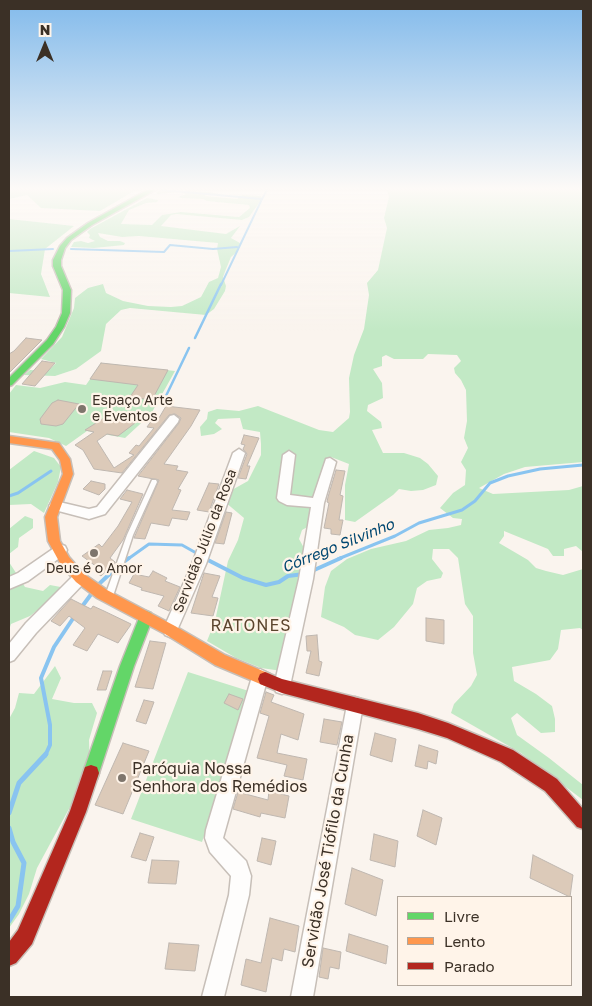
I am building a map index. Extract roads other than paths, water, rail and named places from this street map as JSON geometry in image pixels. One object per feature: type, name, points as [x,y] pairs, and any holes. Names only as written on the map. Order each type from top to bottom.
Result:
[{"type":"main road","points":[[9,383],[54,336],[66,313],[67,290],[57,266],[57,260],[62,247],[72,237]]},
{"type":"main road","points":[[9,440],[55,446],[61,452],[65,459],[68,474],[51,517],[52,532],[65,561],[86,582],[105,596],[170,630],[232,667],[282,686],[426,724],[507,756],[551,785],[583,821]]},
{"type":"main road","points":[[9,956],[25,937],[71,830],[127,666],[146,617]]},
{"type":"street","points":[[55,506],[89,514],[101,511],[174,419]]},
{"type":"street","name":"Servidão Júlio da Rosa","points":[[170,630],[201,557],[239,452]]},
{"type":"street","points":[[289,455],[283,498],[318,503]]},
{"type":"street","points":[[282,686],[306,579],[318,503],[330,462]]},
{"type":"street","points":[[9,583],[22,577],[60,550]]},
{"type":"street","points":[[9,655],[31,628],[86,582]]},
{"type":"street","points":[[213,997],[239,895],[241,876],[239,868],[217,845],[214,838],[215,830],[260,677]]},
{"type":"street","name":"Servidão José Tiófilo da Cunha","points":[[302,997],[354,705]]},
{"type":"lane","points":[[105,596],[114,580],[130,535],[154,482]]},
{"type":"waterway","points":[[221,285],[244,237]]},
{"type":"waterway","points":[[71,249],[164,252],[170,245],[213,249],[237,247]]},
{"type":"waterway","points":[[9,251],[53,249]]},
{"type":"waterway","points":[[195,338],[221,284]]},
{"type":"waterway","points":[[165,398],[189,348]]},
{"type":"waterway","name":"Córrego Silvinho","points":[[338,559],[395,536],[419,523],[462,510],[475,501],[490,483],[508,476],[540,469],[583,465]]},
{"type":"waterway","points":[[9,496],[18,493],[51,471]]},
{"type":"waterway","name":"Córrego Silvinho","points":[[128,559],[149,544],[182,545],[198,554]]},
{"type":"waterway","name":"Córrego Silvinho","points":[[121,564],[129,558]]},
{"type":"waterway","name":"Córrego Silvinho","points":[[206,559],[204,558],[243,578],[266,585],[279,582],[288,576],[304,574]]},
{"type":"waterway","name":"Córrego Silvinho","points":[[312,571],[341,558]]},
{"type":"waterway","name":"Córrego Silvinho","points":[[99,584],[116,568]]},
{"type":"waterway","name":"Córrego Silvinho","points":[[81,608],[92,593]]},
{"type":"waterway","name":"Córrego Silvinho","points":[[46,754],[50,745],[50,725],[41,678],[54,647],[74,617]]},
{"type":"waterway","name":"Córrego Silvinho","points":[[9,813],[19,783],[46,754]]},
{"type":"waterway","name":"Córrego Silvinho","points":[[9,828],[13,842],[24,863],[18,906],[9,921]]},
{"type":"place","name":"Espaço Arte e Eventos","points":[[82,409]]},
{"type":"place","name":"Deus é o Amor","points":[[94,553]]},
{"type":"place","name":"Paróquia Nossa Senhora dos Remédios","points":[[122,778]]},
{"type":"district","name":"RATONES","points":[[251,626]]}]
